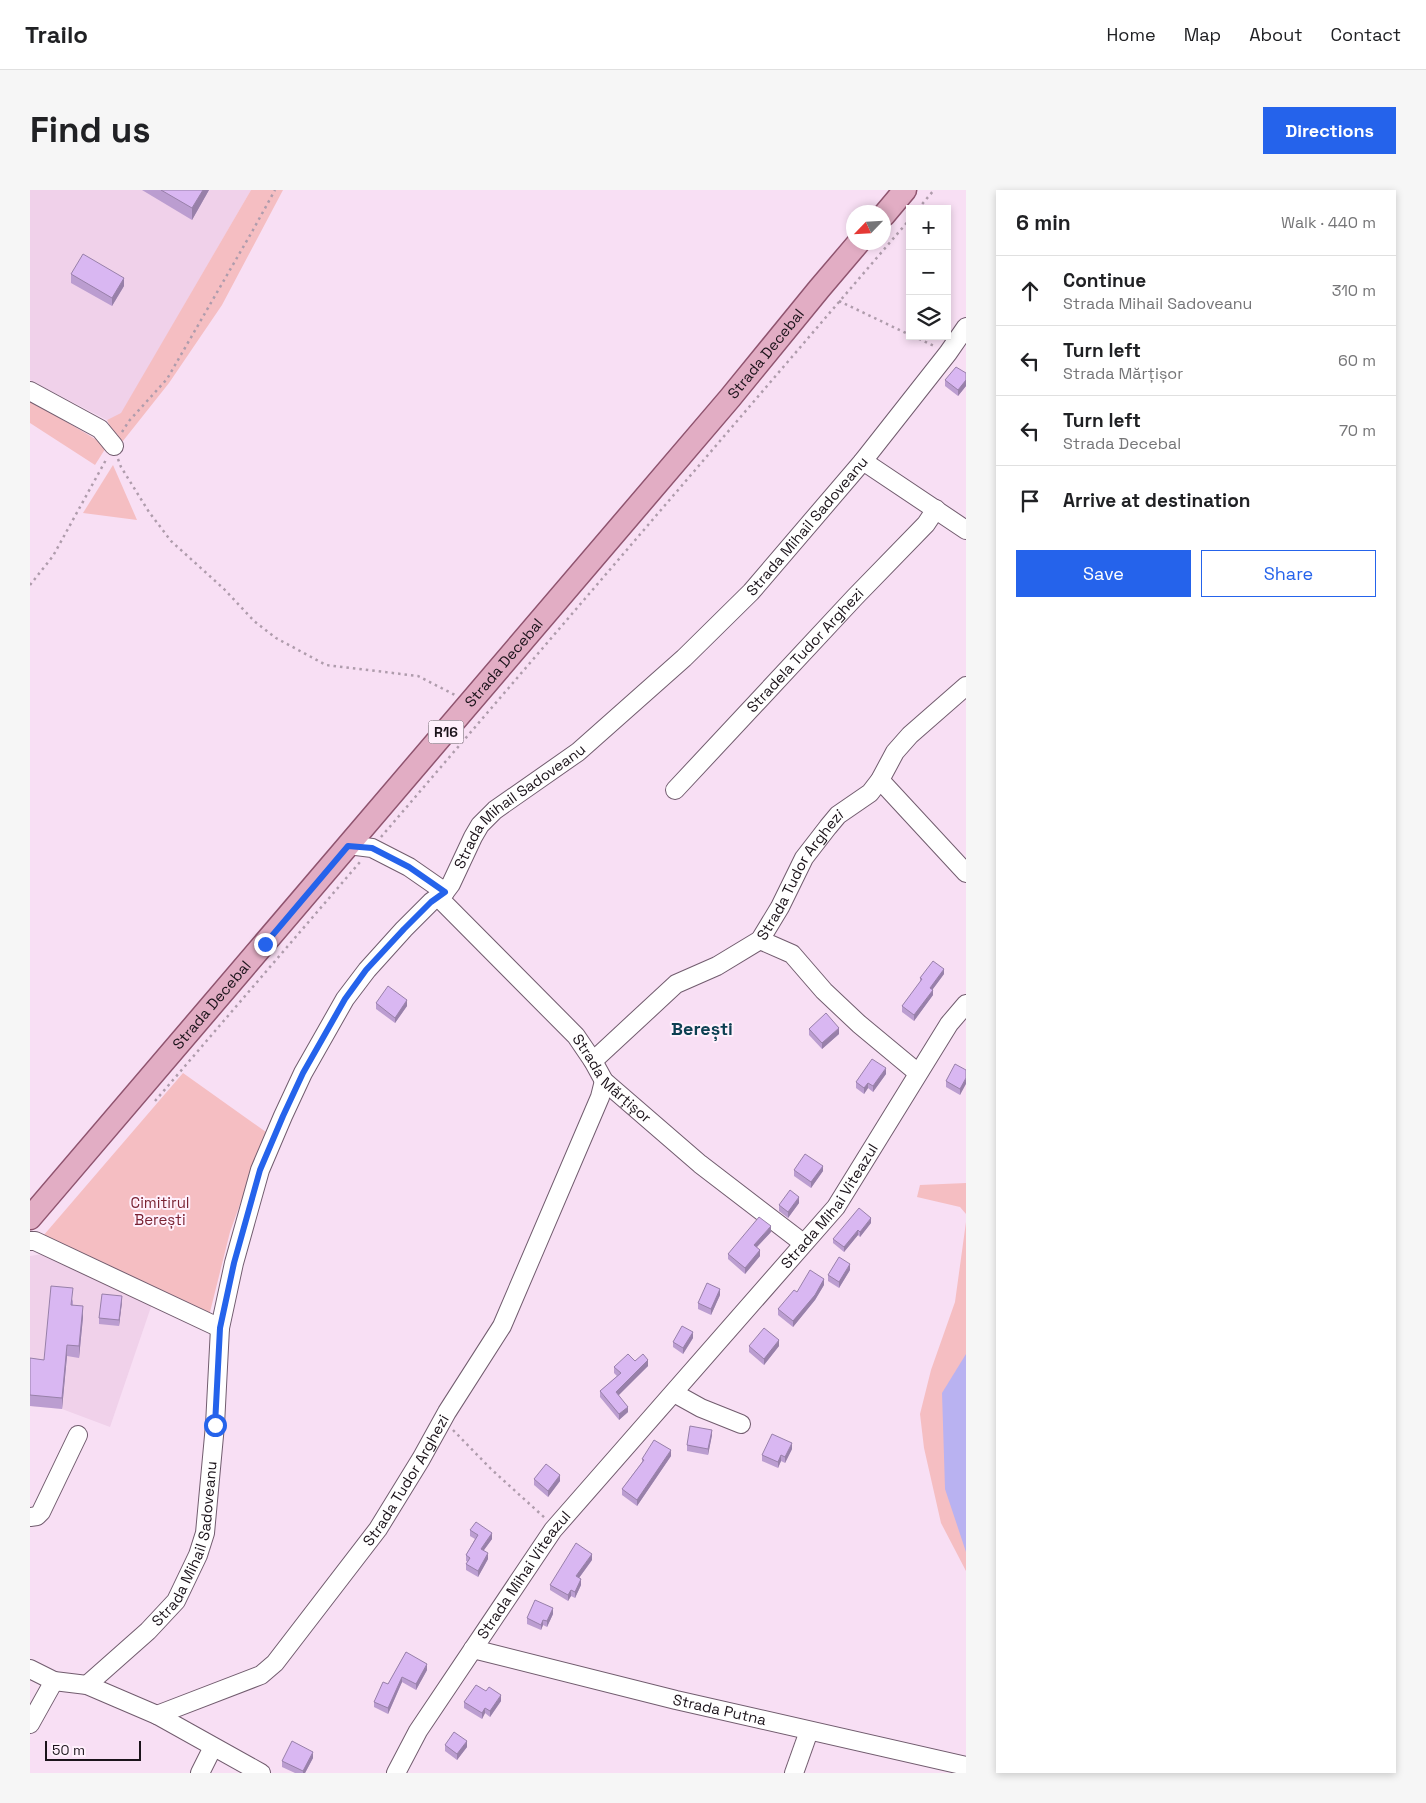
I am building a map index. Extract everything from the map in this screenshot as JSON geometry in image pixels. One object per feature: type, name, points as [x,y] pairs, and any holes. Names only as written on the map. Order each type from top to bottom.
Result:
[{"type":"main road","points":[[891,207],[905,190]]},
{"type":"main road","name":"Strada Decebal","points":[[30,1218],[730,398],[852,250]]},
{"type":"street","name":"Strada Mihail Sadoveanu","points":[[88,1685],[148,1631],[176,1601],[198,1555],[205,1533],[215,1425],[220,1328],[234,1263],[260,1170],[303,1073],[345,999],[366,970],[424,909],[442,894],[458,873],[480,825],[495,810],[578,752],[684,658],[762,580],[956,349],[966,327]]},
{"type":"street","points":[[30,392],[100,429],[114,446]]},
{"type":"street","points":[[863,461],[966,530]]},
{"type":"street","name":"Stradela Tudor Arghezi","points":[[674,790],[926,524],[936,509]]},
{"type":"street","name":"Strada Tudor Arghezi","points":[[593,1061],[676,984],[717,966],[760,940],[780,907],[804,858],[838,815],[870,793],[880,780],[895,752],[910,735],[966,686]]},
{"type":"street","points":[[880,780],[965,871]]},
{"type":"street","name":"Strada Mărțișor","points":[[348,846],[372,848],[409,867],[442,894],[576,1036],[604,1081],[700,1164],[802,1243]]},
{"type":"street","points":[[760,940],[792,954],[824,991],[859,1024],[918,1073]]},
{"type":"street","name":"Strada Mihai Viteazul","points":[[396,1773],[418,1731],[555,1527],[674,1393],[802,1243],[836,1207],[949,1024],[966,1004]]},
{"type":"street","name":"Strada Tudor Arghezi","points":[[157,1715],[261,1674],[275,1663],[378,1529],[443,1419],[502,1326],[600,1098],[604,1081]]},
{"type":"street","points":[[30,1241],[35,1241],[220,1328]]},
{"type":"street","points":[[674,1393],[701,1408],[741,1424]]},
{"type":"street","points":[[30,1517],[36,1516],[41,1512],[78,1435]]},
{"type":"street","name":"Strada Putna","points":[[473,1648],[676,1700],[966,1766]]},
{"type":"street","points":[[30,1669],[54,1682],[88,1685],[157,1715],[261,1773]]},
{"type":"street","points":[[30,1724],[54,1682]]},
{"type":"street","points":[[794,1773],[809,1731]]},
{"type":"street","points":[[200,1773],[213,1747]]},
{"type":"path","points":[[30,585],[53,556],[114,446],[130,421],[167,379],[275,190]]},
{"type":"path","points":[[921,205],[934,190]]},
{"type":"path","points":[[151,1105],[906,224]]},
{"type":"path","points":[[839,301],[906,334]]},
{"type":"path","points":[[925,340],[956,349]]},
{"type":"path","points":[[114,446],[120,467],[149,512],[171,541],[224,589],[254,622],[276,638],[326,666],[418,676],[470,702]]},
{"type":"path","points":[[443,1419],[492,1469],[555,1527]]},
{"type":"shaded area","points":[[30,190],[251,190],[121,414],[107,420],[30,380]]},
{"type":"shaded area","points":[[49,1253],[152,1304],[110,1427],[62,1409],[30,1406],[30,1256]]},
{"type":"shaded area","points":[[966,1354],[966,1552],[945,1489],[942,1393]]},
{"type":"green space","points":[[251,190],[283,190],[222,305],[169,383],[119,446],[107,420],[121,413]]},
{"type":"green space","points":[[30,400],[107,446],[95,465],[30,423]]},
{"type":"green space","points":[[113,465],[137,520],[83,513]]},
{"type":"green space","name":"Cimitirul Berești","points":[[183,1073],[266,1132],[230,1232],[209,1316],[43,1236]]},
{"type":"green space","points":[[966,1183],[966,1214],[960,1207],[917,1197],[920,1185]]},
{"type":"green space","points":[[966,1222],[966,1571],[941,1523],[924,1448],[920,1414],[931,1370],[955,1302]]},
{"type":"building","points":[[161,190],[203,190],[192,208]]},
{"type":"building","points":[[83,254],[124,278],[112,298],[71,274]]},
{"type":"building","points":[[956,367],[966,373],[966,380],[958,390],[945,380]]},
{"type":"building","points":[[933,961],[944,969],[930,988],[933,990],[914,1015],[902,1006]]},
{"type":"building","points":[[388,986],[407,1000],[395,1018],[376,1003]]},
{"type":"building","points":[[826,1013],[839,1028],[822,1043],[809,1029]]},
{"type":"building","points":[[872,1059],[886,1068],[873,1086],[868,1083],[864,1088],[856,1082]]},
{"type":"building","points":[[955,1064],[966,1070],[966,1078],[960,1089],[946,1081]]},
{"type":"building","points":[[805,1154],[823,1166],[811,1182],[794,1170]]},
{"type":"building","points":[[790,1190],[799,1197],[788,1212],[779,1205]]},
{"type":"building","points":[[859,1208],[871,1218],[844,1247],[833,1239]]},
{"type":"building","points":[[759,1217],[771,1226],[754,1245],[760,1250],[745,1268],[728,1254]]},
{"type":"building","points":[[839,1257],[850,1264],[839,1282],[828,1275]]},
{"type":"building","points":[[810,1270],[824,1279],[815,1295],[793,1321],[778,1309],[794,1290],[797,1292]]},
{"type":"building","points":[[707,1283],[720,1289],[711,1309],[698,1303]]},
{"type":"building","points":[[51,1286],[73,1288],[71,1305],[83,1306],[79,1346],[67,1345],[62,1398],[30,1395],[30,1358],[44,1360]]},
{"type":"building","points":[[102,1294],[122,1296],[119,1320],[99,1318]]},
{"type":"building","points":[[682,1326],[693,1332],[683,1348],[673,1342]]},
{"type":"building","points":[[764,1328],[779,1340],[764,1359],[749,1346]]},
{"type":"building","points":[[628,1354],[635,1361],[643,1354],[648,1360],[616,1392],[628,1407],[619,1414],[600,1391],[621,1373],[614,1367]]},
{"type":"building","points":[[690,1426],[712,1430],[708,1449],[687,1445]]},
{"type":"building","points":[[772,1434],[792,1443],[785,1457],[781,1455],[778,1462],[762,1455]]},
{"type":"building","points":[[654,1440],[671,1450],[637,1500],[622,1489],[644,1460],[642,1459]]},
{"type":"building","points":[[546,1464],[560,1475],[548,1491],[534,1479]]},
{"type":"building","points":[[476,1522],[492,1533],[481,1549],[488,1553],[478,1571],[466,1564],[470,1558],[466,1555],[478,1535],[470,1530]]},
{"type":"building","points":[[576,1543],[592,1554],[576,1576],[581,1579],[575,1592],[571,1590],[568,1595],[550,1585]]},
{"type":"building","points":[[535,1600],[553,1608],[547,1621],[543,1620],[541,1625],[527,1618]]},
{"type":"building","points":[[406,1652],[427,1664],[416,1684],[402,1677],[388,1708],[374,1702],[383,1682],[388,1684]]},
{"type":"building","points":[[476,1685],[486,1691],[489,1687],[501,1695],[490,1711],[485,1708],[482,1713],[464,1702]]},
{"type":"building","points":[[454,1732],[467,1741],[457,1754],[445,1745]]},
{"type":"building","points":[[292,1741],[313,1752],[303,1771],[282,1761]]},
{"type":"district","name":"Berești","points":[[702,1029]]},
{"type":"route","points":[[215,1425],[220,1328],[234,1263],[260,1170],[283,1116],[303,1073],[345,999],[366,970],[404,929],[431,902],[445,892],[409,867],[372,848],[348,846],[265,944]]}]
